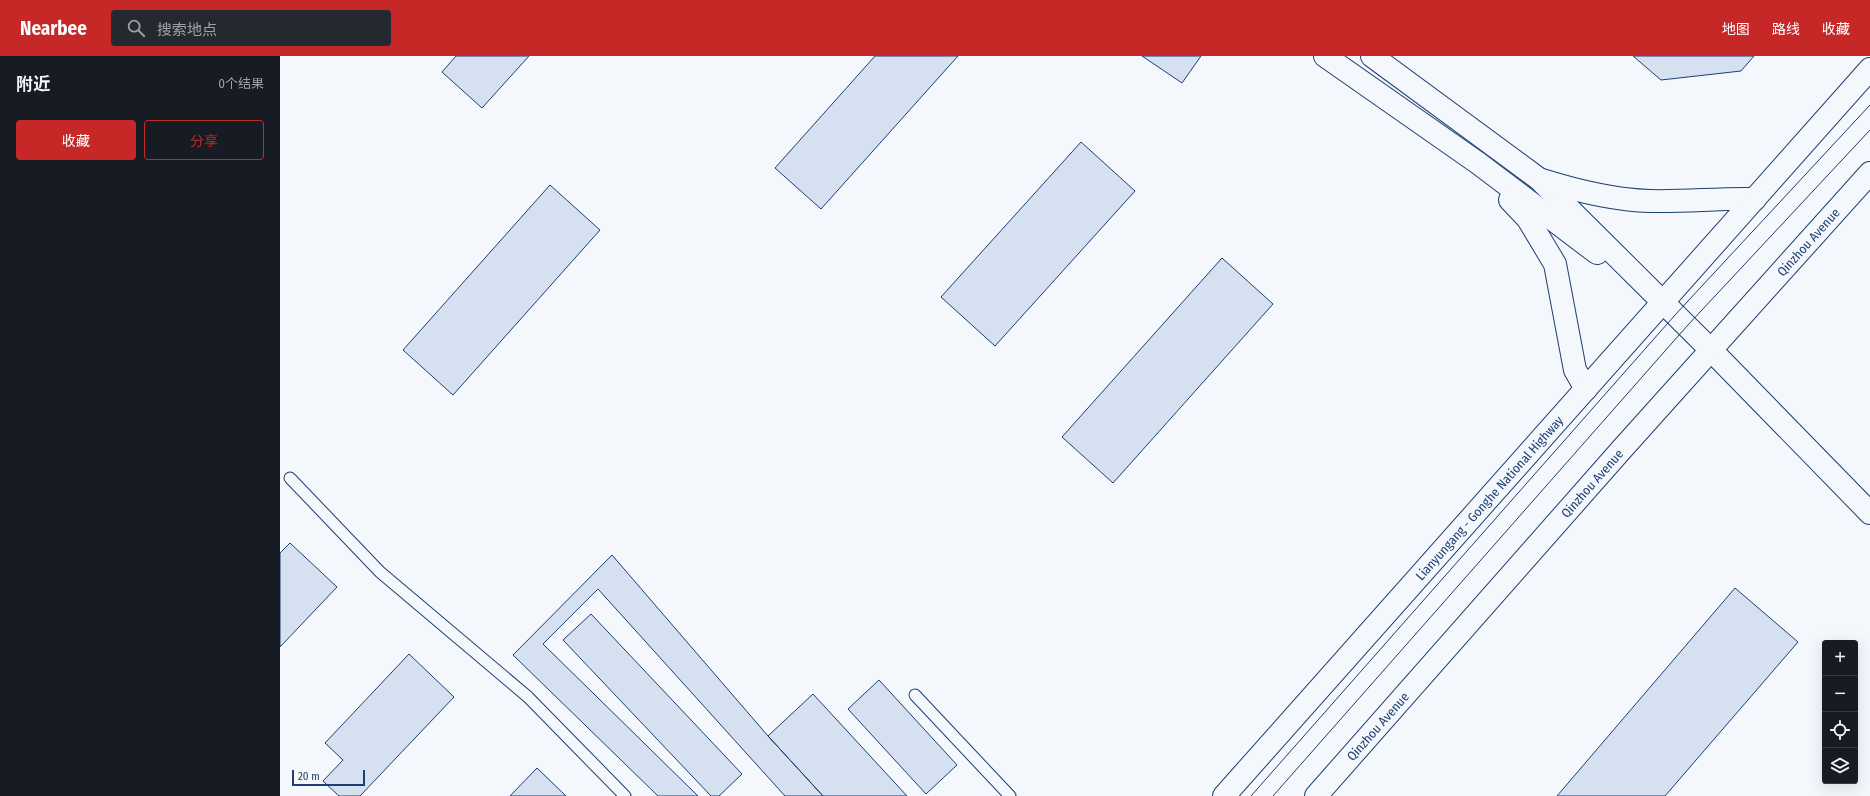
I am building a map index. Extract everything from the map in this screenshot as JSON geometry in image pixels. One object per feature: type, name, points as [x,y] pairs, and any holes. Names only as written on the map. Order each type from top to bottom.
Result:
[{"type":"main road","points":[[1324,56],[1478,163],[1663,303]]},
{"type":"main road","points":[[1372,56],[1539,179],[1711,350],[1870,513]]},
{"type":"main road","points":[[1539,179],[1566,188],[1622,199],[1676,201],[1728,198],[1754,199],[1870,69]]},
{"type":"main road","points":[[1478,163],[1528,219],[1555,264],[1575,370],[1586,389]]},
{"type":"main road","name":"Qinzhou Avenue","points":[[1316,796],[1870,173]]},
{"type":"main road","name":"Lianyungang - Gonghe National Highway","points":[[1224,796],[1754,199]]},
{"type":"lane","points":[[290,478],[380,572],[528,696],[625,796]]},
{"type":"lane","points":[[915,695],[1010,796]]},
{"type":"building","points":[[456,56],[529,56],[482,108],[442,72]]},
{"type":"building","points":[[875,56],[958,56],[821,209],[775,168]]},
{"type":"building","points":[[1142,56],[1201,56],[1182,83]]},
{"type":"building","points":[[1633,56],[1754,56],[1741,71],[1661,80]]},
{"type":"building","points":[[1081,142],[1135,191],[995,346],[941,297]]},
{"type":"building","points":[[550,185],[600,230],[453,395],[403,350]]},
{"type":"building","points":[[1222,258],[1273,304],[1113,483],[1062,437]]},
{"type":"building","points":[[290,543],[337,587],[280,647],[280,553]]},
{"type":"building","points":[[612,555],[768,736],[823,796],[785,796],[598,589],[543,644],[698,796],[658,796],[513,655]]},
{"type":"building","points":[[1735,588],[1798,642],[1665,796],[1557,796]]},
{"type":"building","points":[[591,614],[742,774],[719,796],[711,796],[563,640]]},
{"type":"building","points":[[409,654],[454,697],[360,796],[339,796],[323,781],[343,760],[325,743]]},
{"type":"building","points":[[879,680],[957,765],[926,794],[848,709]]},
{"type":"building","points":[[813,694],[907,796],[823,796],[768,736]]},
{"type":"building","points":[[537,768],[566,796],[510,796]]},
{"type":"tram line","points":[[1251,796],[1675,315],[1870,105]]},
{"type":"tram line","points":[[1273,796],[1687,326],[1870,130]]}]
